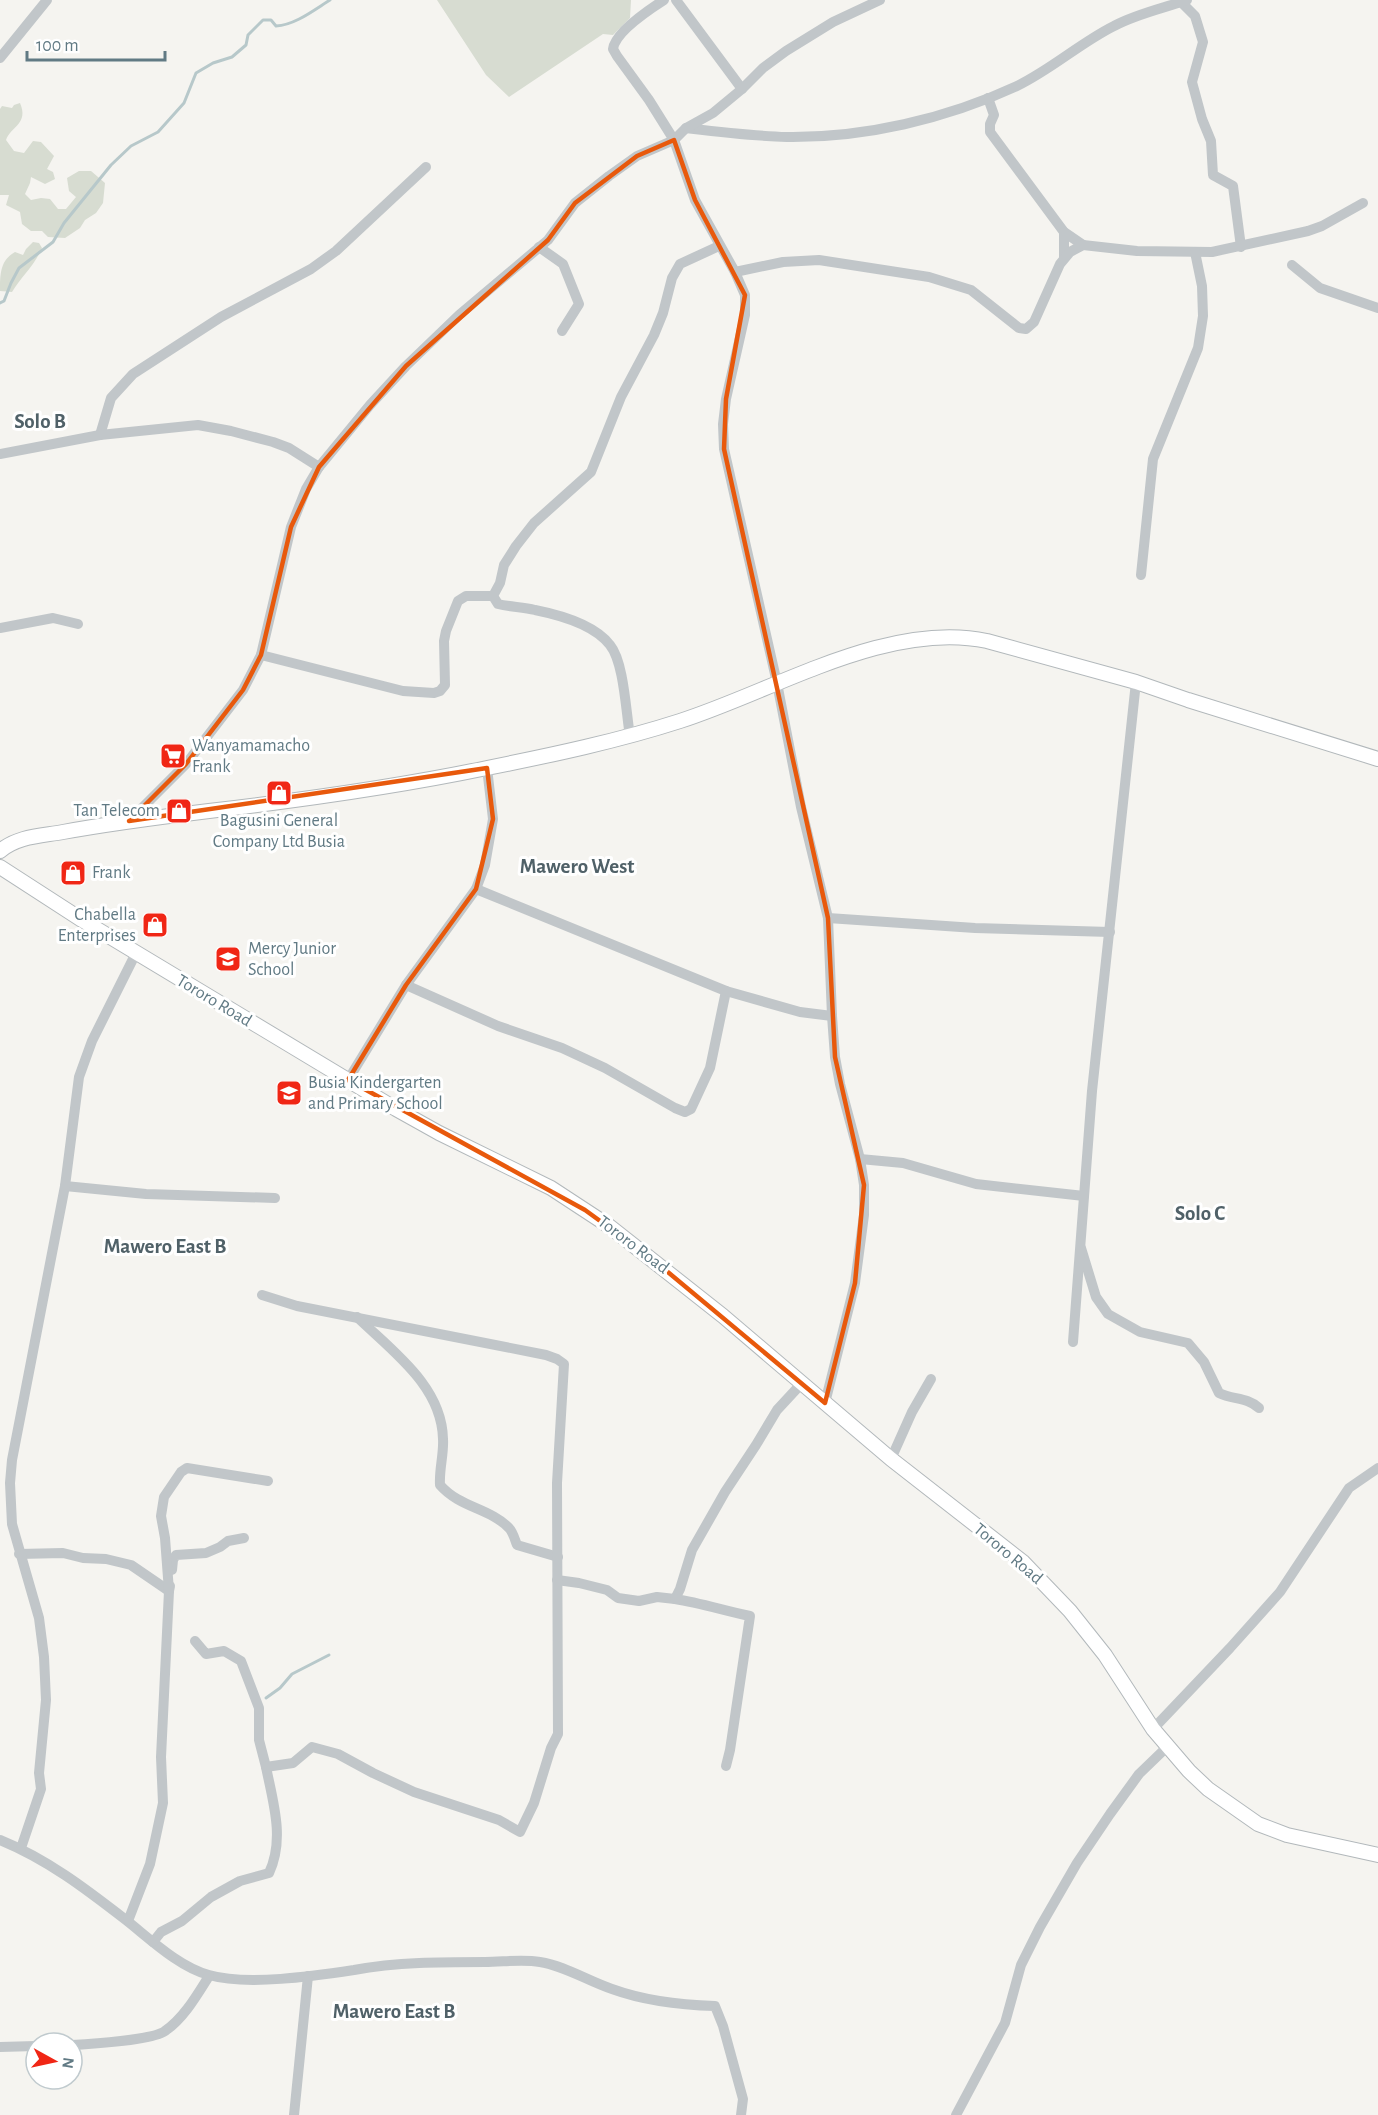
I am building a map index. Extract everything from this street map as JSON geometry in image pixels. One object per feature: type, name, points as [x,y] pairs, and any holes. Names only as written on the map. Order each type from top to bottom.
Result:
[{"type":"main road","points":[[0,850],[21,840],[129,820],[396,785],[487,768],[630,736],[698,715],[777,683],[880,647],[943,636],[987,641],[1136,682],[1378,759]]},
{"type":"main road","name":"Tororo Road","points":[[1,870],[417,1122],[523,1173],[585,1210],[651,1258],[891,1460],[1023,1562],[1070,1611],[1105,1655],[1153,1729],[1167,1747],[1208,1789],[1257,1824],[1287,1835],[1378,1855]]},
{"type":"street","points":[[0,58],[47,0]]},
{"type":"street","points":[[664,0],[643,14],[623,33],[616,40],[613,49],[649,99],[674,140],[695,200],[735,272],[745,295],[745,315],[726,399],[723,424],[724,448],[777,683],[801,807],[828,918],[832,1017],[840,1084],[860,1160],[865,1206],[858,1261],[850,1307],[825,1403]]},
{"type":"street","points":[[676,0],[742,89]]},
{"type":"street","points":[[129,820],[186,764],[243,690],[261,656],[291,527],[306,489],[319,467],[370,405],[406,366],[459,315],[548,240],[575,203],[609,176],[637,156],[674,140],[686,128],[713,113],[763,68],[786,51],[834,22],[880,0]]},
{"type":"street","points":[[686,128],[787,137],[830,135],[871,130],[960,109],[1043,71],[1117,24],[1182,1],[1195,16],[1203,42],[1192,82],[1202,119],[1211,141],[1213,175],[1233,186],[1241,247]]},
{"type":"street","points":[[988,98],[994,115],[990,124],[990,132],[1064,232],[1083,245],[1137,251],[1212,252],[1241,247],[1322,226],[1363,203]]},
{"type":"street","points":[[100,435],[111,398],[133,374],[221,317],[311,269],[336,251],[426,167]]},
{"type":"street","points":[[735,272],[783,262],[819,260],[929,277],[971,290],[1019,328],[1026,329],[1034,322],[1064,257],[1064,232]]},
{"type":"street","points":[[1064,257],[1083,245]]},
{"type":"street","points":[[493,596],[500,583],[504,566],[534,523],[591,472],[621,397],[657,328],[672,278],[680,264],[719,246]]},
{"type":"street","points":[[539,248],[563,264],[579,304],[562,331]]},
{"type":"street","points":[[1141,575],[1153,459],[1198,348],[1203,315],[1202,286],[1195,252]]},
{"type":"street","points":[[1292,265],[1320,288],[1378,308]]},
{"type":"street","points":[[0,454],[100,435],[198,425],[273,442],[289,448],[319,467]]},
{"type":"street","points":[[261,656],[390,689],[419,694],[434,693],[440,691],[445,685],[444,641],[458,601],[466,596],[493,596]]},
{"type":"street","points":[[493,596],[498,604],[561,616],[601,635],[612,646],[620,664],[630,736]]},
{"type":"street","points":[[0,628],[53,618],[78,624]]},
{"type":"street","points":[[1073,1342],[1092,1091],[1136,682]]},
{"type":"street","points":[[348,1080],[406,985],[476,889],[485,865],[493,819],[487,768]]},
{"type":"street","points":[[476,889],[726,991],[800,1012],[832,1017]]},
{"type":"street","points":[[828,918],[975,928],[1110,932]]},
{"type":"street","points":[[21,1848],[41,1789],[39,1773],[45,1700],[44,1657],[39,1618],[12,1524],[10,1483],[12,1460],[65,1186],[79,1077],[108,1006],[135,953]]},
{"type":"street","points":[[406,985],[498,1026],[562,1048],[605,1068],[686,1112],[691,1109],[710,1068],[726,991]]},
{"type":"street","points":[[860,1160],[903,1163],[976,1184],[1084,1196]]},
{"type":"street","points":[[65,1186],[146,1194],[275,1198]]},
{"type":"street","points":[[1079,1242],[1096,1297],[1108,1314],[1140,1332],[1188,1342],[1204,1362],[1219,1393],[1229,1398],[1246,1399],[1259,1408]]},
{"type":"street","points":[[262,1295],[297,1306],[546,1355],[564,1364],[557,1483],[558,1734],[551,1748],[534,1803],[520,1832],[499,1820],[414,1792],[338,1754],[312,1747],[292,1763],[266,1767]]},
{"type":"street","points":[[357,1317],[417,1375],[429,1393],[438,1414],[443,1436],[440,1485],[473,1509],[494,1516],[511,1530],[518,1545],[558,1557]]},
{"type":"street","points":[[891,1460],[912,1412],[931,1379]]},
{"type":"street","points":[[675,1599],[692,1550],[725,1492],[777,1410],[802,1383]]},
{"type":"street","points":[[169,1591],[161,1516],[164,1497],[181,1472],[187,1468],[199,1469],[268,1481]]},
{"type":"street","points":[[1153,1729],[1280,1592],[1349,1488],[1378,1468]]},
{"type":"street","points":[[128,1921],[150,1864],[163,1803],[161,1757],[169,1591],[173,1560],[176,1555],[206,1553],[228,1541],[244,1538]]},
{"type":"street","points":[[19,1554],[63,1553],[131,1565],[169,1591]]},
{"type":"street","points":[[557,1580],[579,1582],[607,1590],[618,1598],[639,1601],[657,1597],[675,1599],[750,1616],[726,1766]]},
{"type":"street","points":[[153,1942],[161,1932],[183,1921],[211,1897],[240,1881],[269,1873],[274,1862],[278,1829],[259,1740],[259,1708],[241,1661],[224,1651],[206,1654],[195,1641]]},
{"type":"street","points":[[956,2115],[1005,2023],[1021,1965],[1061,1890],[1090,1843],[1139,1774],[1167,1747]]},
{"type":"street","points":[[0,1840],[21,1848],[53,1866],[153,1942],[198,1972],[209,1976],[244,1979],[308,1976],[376,1966],[445,1962],[540,1962],[572,1972],[614,1990],[653,2001],[715,2006],[723,2026],[743,2099],[741,2115]]},
{"type":"street","points":[[84,2044],[126,2040],[163,2033],[183,2013],[209,1976]]},
{"type":"street","points":[[294,2115],[308,1976]]},
{"type":"street","points":[[0,2047],[24,2046]]},
{"type":"highlighted area","points":[[674,140],[695,200],[745,295],[726,399],[724,449],[828,918],[835,1057],[864,1185],[855,1283],[825,1403],[651,1258],[585,1210],[348,1080],[406,985],[476,889],[493,819],[487,768],[129,821],[186,764],[243,690],[261,655],[291,527],[319,467],[406,366],[548,240],[575,203],[637,156]]},
{"type":"shaded area","points":[[437,0],[631,0],[630,18],[613,35],[603,34],[509,97],[486,75]]},
{"type":"shaded area","points":[[20,103],[21,120],[6,140],[14,151],[24,153],[33,141],[41,142],[54,156],[47,169],[53,172],[55,179],[45,184],[31,177],[25,194],[31,200],[50,199],[58,209],[66,209],[76,197],[69,191],[67,178],[79,171],[91,171],[105,183],[103,203],[96,213],[65,238],[48,237],[42,231],[31,231],[22,224],[20,212],[6,205],[9,195],[0,195],[0,109],[2,106],[12,108]]},
{"type":"shaded area","points":[[33,242],[39,243],[42,248],[36,260],[12,292],[0,291],[1,274],[6,259],[15,252],[23,255]]},
{"type":"waterway","points":[[0,303],[4,301],[19,268],[53,242],[64,223],[111,165],[131,146],[158,132],[184,103],[196,73],[213,63],[232,57],[246,45],[248,35],[263,20],[271,20],[276,26],[290,23],[330,0]]},
{"type":"waterway","points":[[266,1698],[280,1688],[292,1674],[329,1655]]},
{"type":"place","name":"Wanyamamacho Frank","points":[[173,756]]},
{"type":"place","name":"Bagusini General Company Ltd Busia","points":[[279,793]]},
{"type":"place","name":"Tan Telecom","points":[[179,811]]},
{"type":"place","name":"Frank","points":[[73,873]]},
{"type":"place","name":"Chabella Enterprises","points":[[155,925]]},
{"type":"place","name":"Mercy Junior School","points":[[228,959]]},
{"type":"place","name":"Busia Kindergarten and Primary School","points":[[289,1093]]},
{"type":"district","name":"Solo B","points":[[40,421]]},
{"type":"district","name":"Mawero West","points":[[577,866]]},
{"type":"district","name":"Solo C","points":[[1200,1213]]},
{"type":"district","name":"Mawero East B","points":[[165,1246]]},
{"type":"district","name":"Mawero East B","points":[[394,2011]]}]
